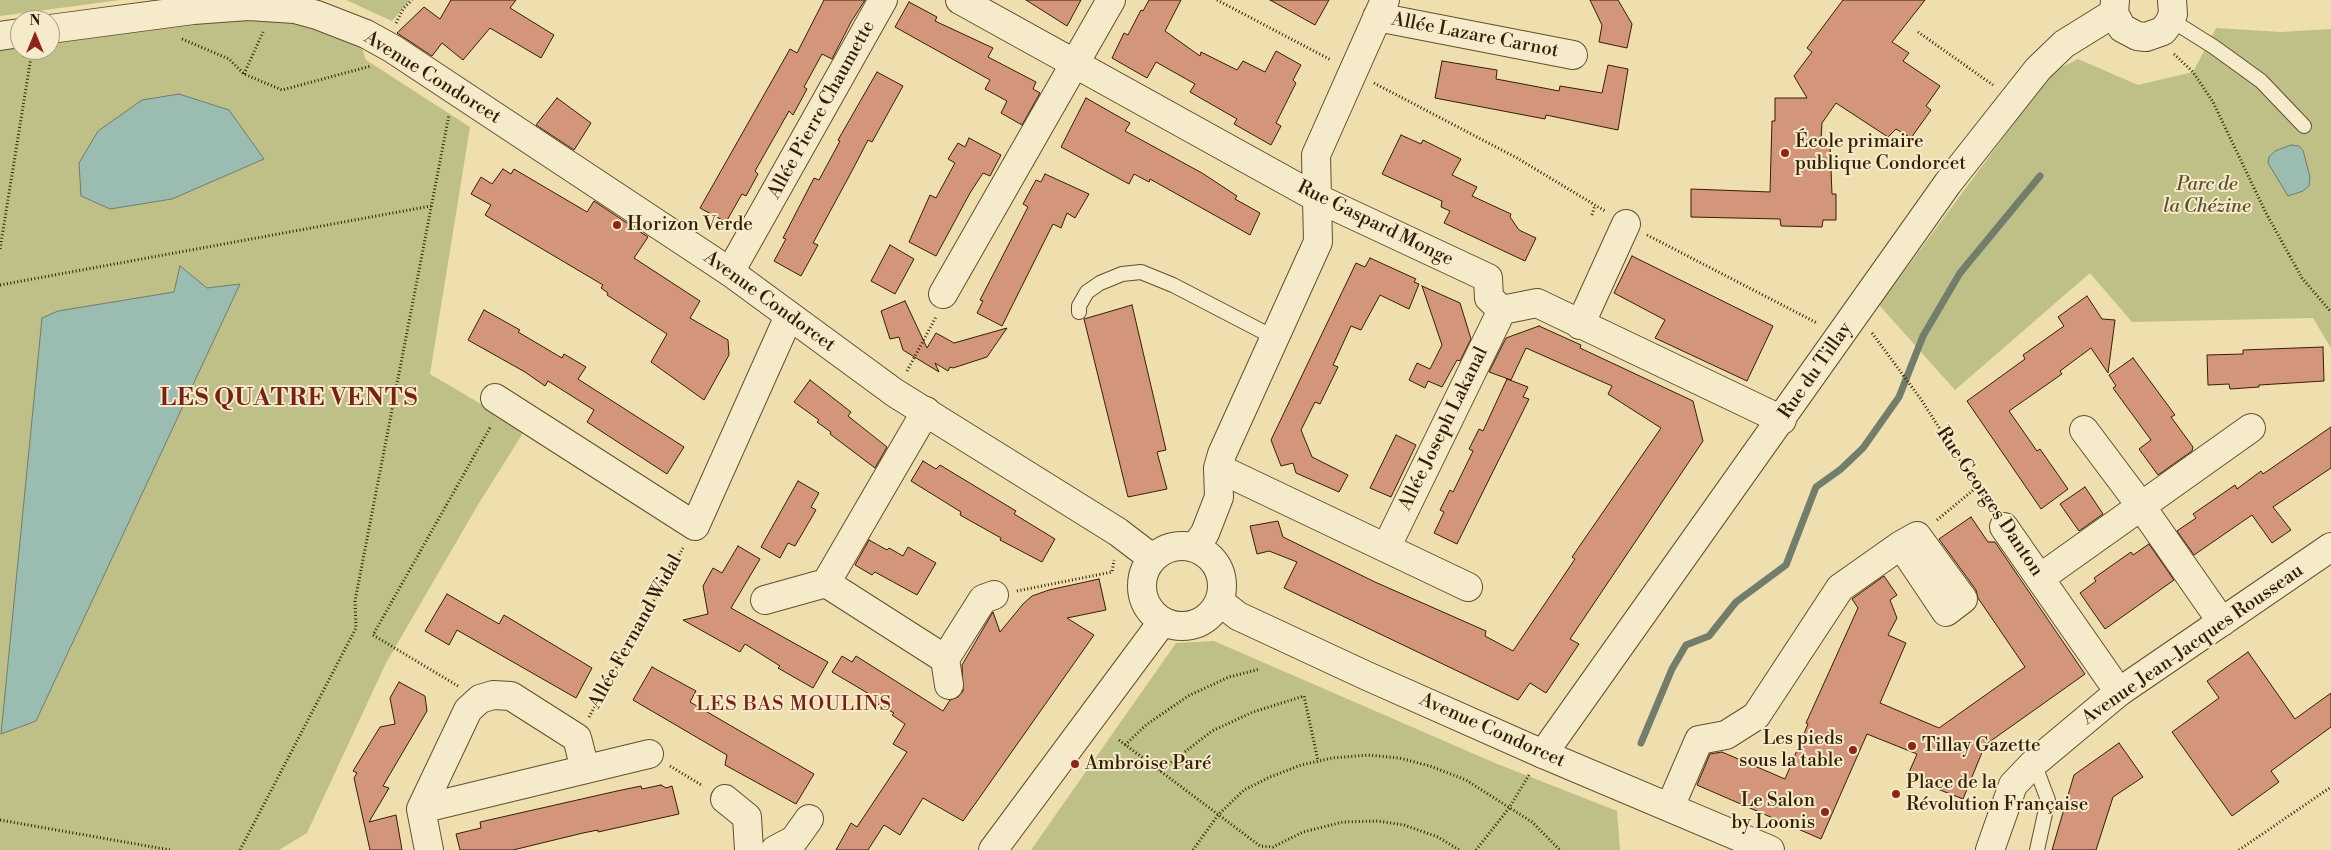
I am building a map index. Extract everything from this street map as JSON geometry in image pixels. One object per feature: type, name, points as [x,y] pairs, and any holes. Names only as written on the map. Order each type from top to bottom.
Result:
[{"type":"street","name":"Allée Pierre Chaumette","points":[[730,272],[884,0]]},
{"type":"street","name":"Rue Gaspard Monge","points":[[960,0],[1319,199],[1488,278],[1489,298],[1502,310]]},
{"type":"street","points":[[943,294],[1111,0]]},
{"type":"street","name":"Avenue Condorcet","points":[[60,28],[194,10],[275,3],[317,15],[366,34],[393,49],[730,272],[895,393],[1118,532],[1152,558]]},
{"type":"street","points":[[2112,4],[2122,28],[2129,33],[2146,37],[2166,18]]},
{"type":"street","name":"Rue du Tillay","points":[[1543,754],[1782,420],[1948,183],[2038,69],[2064,44],[2112,4]]},
{"type":"street","points":[[1195,547],[1205,533],[1219,497],[1218,468],[1222,454],[1318,242],[1319,199],[1316,155],[1351,71],[1381,8]]},
{"type":"street","name":"Allée Lazare Carnot","points":[[1381,8],[1573,55]]},
{"type":"street","points":[[1580,325],[1626,224]]},
{"type":"street","points":[[1502,310],[1537,303],[1782,420]]},
{"type":"street","name":"Allée Joseph Lakanal","points":[[1386,548],[1502,310]]},
{"type":"street","points":[[499,401],[696,526],[789,316]]},
{"type":"street","points":[[765,600],[826,583],[926,411]]},
{"type":"street","points":[[2040,578],[2251,428]]},
{"type":"street","points":[[2084,430],[2141,506],[2222,622]]},
{"type":"street","points":[[1218,468],[1468,587]]},
{"type":"street","name":"Rue Georges Danton","points":[[2004,527],[2119,692]]},
{"type":"street","points":[[1670,807],[1699,740],[1726,734],[1756,716],[1840,588],[1909,541]]},
{"type":"street","points":[[1172,546],[1195,547],[1205,552],[1219,569],[1222,591],[1220,602],[1210,615],[1196,624],[1173,626],[1163,622],[1151,612],[1144,600],[1142,585],[1144,571],[1152,558],[1172,546]]},
{"type":"street","name":"Avenue Jean-Jacques Rousseau","points":[[1995,849],[2013,785],[2034,763],[2119,692],[2331,547]]},
{"type":"street","points":[[826,583],[947,672],[983,599],[994,595]]},
{"type":"street","name":"Avenue Condorcet","points":[[1220,602],[1238,616],[1543,754],[1770,850]]},
{"type":"street","points":[[993,850],[1163,622]]},
{"type":"street","points":[[429,850],[421,809],[468,710],[480,699],[493,695],[511,696],[577,738],[585,769]]},
{"type":"street","points":[[421,809],[649,754]]},
{"type":"street","points":[[726,799],[746,817],[749,850]]},
{"type":"street","points":[[776,850],[794,840],[809,819]]},
{"type":"lane","points":[[2166,18],[2214,47],[2261,81],[2304,126]]},
{"type":"lane","points":[[1079,312],[1079,306],[1087,292],[1100,283],[1122,274],[1141,272],[1173,285],[1275,338]]},
{"type":"lane","points":[[2034,763],[2048,800],[2037,850]]},
{"type":"path","points":[[1217,0],[1517,158],[1626,224],[1840,335]]},
{"type":"path","points":[[244,74],[275,3]]},
{"type":"path","points":[[2166,18],[2193,72],[2213,102],[2266,213],[2302,278],[2331,312]]},
{"type":"path","points":[[1918,32],[2014,100]]},
{"type":"path","points":[[172,39],[182,38],[229,60],[244,74],[282,90],[382,64],[393,49]]},
{"type":"path","points":[[0,249],[23,60]]},
{"type":"path","points":[[240,850],[356,628],[357,594],[450,106]]},
{"type":"path","points":[[1592,215],[1595,205]]},
{"type":"path","points":[[0,285],[431,206]]},
{"type":"path","points":[[895,393],[939,311],[943,294]]},
{"type":"path","name":"Rue Georges Danton","points":[[1856,312],[1910,385],[2004,527]]},
{"type":"path","points":[[480,699],[373,635],[499,401]]},
{"type":"path","points":[[1909,541],[1977,487]]},
{"type":"path","name":"Allée Fernand Widal","points":[[577,738],[696,526]]},
{"type":"path","points":[[994,595],[1112,572],[1118,532]]},
{"type":"path","points":[[1125,745],[1146,725],[1188,696],[1229,677],[1260,669]]},
{"type":"path","points":[[1160,771],[1212,730],[1253,712],[1304,696],[1318,761]]},
{"type":"path","points":[[1119,740],[1260,846],[1273,847],[1303,832],[1342,822],[1378,821],[1404,825],[1438,837],[1459,850]]},
{"type":"path","points":[[649,754],[726,799]]},
{"type":"path","points":[[1476,850],[1509,808],[1543,754]]},
{"type":"path","points":[[1193,850],[1218,815],[1244,790],[1270,777],[1318,761],[1368,755],[1399,758],[1430,766],[1466,780],[1532,822],[1560,850]]},
{"type":"path","points":[[2239,850],[2331,786]]},
{"type":"path","points":[[0,820],[170,850]]},
{"type":"green space","points":[[0,0],[120,0],[45,10],[10,10],[10,15],[0,16]]},
{"type":"green space","points":[[346,0],[410,0],[392,21]]},
{"type":"green space","points":[[203,19],[287,20],[320,29],[362,48],[366,60],[470,127],[430,374],[525,430],[479,503],[386,663],[307,833],[279,850],[0,850],[0,43],[10,42],[10,60],[60,60],[60,36]]},
{"type":"green space","name":"Parc de la Chézine","points":[[2216,28],[2281,32],[2331,29],[2331,348],[2313,318],[2132,322],[2090,273],[1955,390],[1879,305],[2052,72],[2078,59],[2138,85],[2193,72]]},
{"type":"green space","points":[[1214,641],[1495,763],[1617,811],[1620,850],[1031,850],[1176,643]]},
{"type":"water","points":[[179,94],[229,110],[264,159],[172,199],[110,209],[81,196],[79,163],[98,131],[142,100]]},
{"type":"water","points":[[2291,145],[2299,146],[2303,150],[2310,177],[2309,186],[2303,191],[2288,196],[2268,163],[2269,157],[2275,151]]},
{"type":"water","points":[[180,266],[207,288],[240,284],[36,721],[1,734],[42,318],[58,311],[174,292]]},
{"type":"building","points":[[451,0],[516,0],[510,8],[554,35],[541,58],[490,28],[463,60],[442,43],[432,56],[397,33],[424,7],[440,19]]},
{"type":"building","points":[[824,0],[865,0],[832,59],[822,54],[804,87],[807,89],[793,115],[789,111],[755,171],[758,174],[746,196],[742,194],[726,222],[700,208],[790,49],[797,53]]},
{"type":"building","points":[[1026,0],[1081,0],[1067,26]]},
{"type":"building","points":[[1149,0],[1181,0],[1165,31],[1200,56],[1201,52],[1237,70],[1243,61],[1265,72],[1276,51],[1301,65],[1293,80],[1296,83],[1276,123],[1281,126],[1271,145],[1234,124],[1237,119],[1190,92],[1195,84],[1156,62],[1147,78],[1112,58],[1124,33],[1128,35],[1141,10],[1143,11]]},
{"type":"building","points":[[1270,0],[1329,0],[1315,25]]},
{"type":"building","points":[[1590,0],[1618,0],[1632,24],[1627,48],[1599,42],[1602,25]]},
{"type":"building","points":[[1843,0],[1925,0],[1892,42],[1909,53],[1903,61],[1940,86],[1926,106],[1931,110],[1911,138],[1896,129],[1888,137],[1836,103],[1822,123],[1821,139],[1830,145],[1832,194],[1836,194],[1836,220],[1823,220],[1822,227],[1781,226],[1780,219],[1691,217],[1691,189],[1770,192],[1772,121],[1775,121],[1775,98],[1807,98],[1794,76],[1812,52],[1807,48]]},
{"type":"building","points":[[909,2],[937,17],[935,21],[993,48],[988,57],[1036,82],[1033,89],[1040,93],[1022,125],[1001,113],[1007,101],[985,89],[990,80],[895,27]]},
{"type":"building","points":[[1442,61],[1497,70],[1496,79],[1559,91],[1560,86],[1602,93],[1608,65],[1628,69],[1618,130],[1546,115],[1545,119],[1435,98]]},
{"type":"building","points":[[877,72],[903,86],[872,142],[868,140],[813,243],[818,245],[801,276],[774,261],[786,239],[783,238],[814,178],[819,180],[840,141],[838,140]]},
{"type":"building","points":[[557,98],[591,123],[574,150],[536,125]]},
{"type":"building","points":[[1086,98],[1130,123],[1125,131],[1202,173],[1237,196],[1235,199],[1260,213],[1250,235],[1150,179],[1149,182],[1134,174],[1129,184],[1061,147]]},
{"type":"building","points":[[1401,135],[1421,144],[1423,140],[1461,159],[1452,175],[1477,187],[1472,196],[1511,214],[1510,217],[1519,230],[1536,238],[1525,261],[1444,223],[1450,211],[1441,207],[1442,201],[1382,174]]},
{"type":"building","points":[[969,138],[1001,155],[990,176],[983,173],[970,193],[936,256],[909,242],[930,195],[936,198],[955,163],[948,159],[958,143],[965,147]]},
{"type":"building","points":[[503,169],[511,174],[514,169],[587,212],[594,201],[648,237],[634,258],[700,301],[690,318],[728,340],[729,355],[704,400],[651,362],[667,334],[607,295],[608,293],[601,288],[603,285],[485,215],[491,205],[471,194],[481,177],[492,184]]},
{"type":"building","points":[[1045,174],[1089,194],[1075,218],[1067,213],[1061,228],[1053,224],[1002,326],[977,313],[983,301],[980,300],[1028,207],[1023,204],[1036,180],[1041,182]]},
{"type":"building","points":[[890,245],[914,259],[895,294],[871,281]]},
{"type":"building","points":[[1632,256],[1773,326],[1747,381],[1655,338],[1665,320],[1614,293]]},
{"type":"building","points":[[1370,258],[1416,279],[1414,282],[1419,284],[1409,309],[1380,295],[1361,330],[1351,326],[1333,365],[1338,367],[1320,404],[1315,402],[1301,430],[1312,457],[1348,475],[1339,492],[1296,473],[1293,463],[1281,466],[1271,440],[1356,263],[1365,267]]},
{"type":"building","points":[[1422,286],[1460,303],[1471,339],[1460,361],[1457,360],[1442,387],[1428,381],[1425,388],[1409,380],[1417,363],[1430,369],[1442,345]]},
{"type":"building","points":[[2087,296],[2102,319],[2115,320],[2108,373],[2091,348],[2060,371],[2062,374],[2009,411],[2037,451],[2040,449],[2068,489],[2041,509],[1967,401],[2025,359],[2023,355],[2064,326],[2058,317]]},
{"type":"building","points":[[905,301],[927,348],[936,333],[954,343],[1007,328],[987,357],[953,368],[950,367],[948,371],[935,363],[939,372],[903,350],[899,337],[890,339],[881,311]]},
{"type":"building","points":[[1132,305],[1166,450],[1157,452],[1167,489],[1128,497],[1084,319]]},
{"type":"building","points":[[484,310],[520,330],[518,332],[562,358],[564,354],[586,367],[578,379],[684,447],[667,474],[587,422],[594,410],[548,381],[545,386],[525,372],[468,340]]},
{"type":"building","points":[[1539,326],[1581,345],[1580,348],[1693,401],[1703,441],[1570,639],[1579,644],[1546,693],[1530,683],[1518,700],[1284,588],[1297,562],[1269,551],[1257,554],[1250,526],[1278,521],[1283,537],[1375,582],[1486,631],[1485,636],[1513,651],[1575,559],[1572,557],[1661,428],[1608,394],[1612,386],[1526,348],[1511,380],[1489,372],[1506,338]]},
{"type":"building","points":[[2323,347],[2324,381],[2259,385],[2259,387],[2230,389],[2229,384],[2208,385],[2207,355],[2243,354],[2243,350]]},
{"type":"building","points":[[2133,358],[2175,415],[2171,417],[2193,447],[2192,451],[2158,475],[2139,449],[2151,440],[2113,388],[2116,386],[2109,375]]},
{"type":"building","points":[[1507,379],[1528,387],[1523,397],[1529,399],[1457,544],[1434,533],[1444,512],[1440,510],[1450,490],[1453,492],[1473,451],[1469,449],[1479,429],[1483,431]]},
{"type":"building","points":[[810,380],[851,412],[848,416],[887,447],[875,468],[830,434],[831,432],[817,422],[819,420],[794,402]]},
{"type":"building","points":[[2331,427],[2331,468],[2273,507],[2291,530],[2272,543],[2252,515],[2194,555],[2177,531],[2196,518],[2193,514],[2235,485],[2237,489],[2261,471],[2263,474]]},
{"type":"building","points":[[1396,435],[1416,445],[1391,497],[1370,488]]},
{"type":"building","points":[[923,461],[936,469],[940,465],[1016,511],[1014,514],[1055,539],[1042,562],[1000,540],[1001,538],[960,515],[961,512],[911,481]]},
{"type":"building","points":[[798,481],[819,493],[811,507],[816,510],[795,546],[788,543],[780,558],[761,547]]},
{"type":"building","points":[[2085,487],[2103,514],[2079,531],[2060,504]]},
{"type":"building","points":[[1971,517],[1988,542],[1995,542],[2085,674],[1985,745],[1963,799],[1907,777],[1917,754],[1867,734],[1821,839],[1697,785],[1710,754],[1722,752],[1785,779],[1808,724],[1806,723],[1858,608],[1852,599],[1884,576],[1897,595],[1890,600],[1897,618],[1888,635],[1906,643],[1880,703],[1939,728],[2025,667],[1978,598],[1976,590],[1939,539]]},
{"type":"building","points":[[869,540],[903,556],[908,547],[936,563],[917,595],[875,572],[872,575],[855,565]]},
{"type":"building","points":[[2149,544],[2174,580],[2105,629],[2080,593],[2096,581],[2094,578],[2131,552],[2133,555]]},
{"type":"building","points":[[738,546],[760,559],[731,608],[828,662],[813,688],[778,668],[780,666],[745,644],[740,652],[683,620],[708,614],[703,586],[713,568],[722,573]]},
{"type":"building","points":[[1099,579],[1106,610],[1067,618],[1094,635],[963,821],[923,798],[900,835],[884,825],[868,850],[836,850],[851,823],[857,827],[907,752],[893,744],[905,724],[892,715],[894,713],[874,702],[876,698],[832,672],[842,656],[852,662],[856,656],[943,711],[950,700],[958,697],[963,691],[962,665],[993,612],[1000,632],[1032,596],[1049,590]]},
{"type":"building","points":[[447,594],[499,624],[504,615],[592,668],[576,698],[457,630],[449,645],[425,631]]},
{"type":"building","points":[[2248,652],[2295,719],[2331,693],[2331,727],[2271,771],[2279,782],[2232,816],[2172,732],[2219,698],[2207,681]]},
{"type":"building","points":[[652,667],[696,691],[690,702],[814,774],[796,804],[725,765],[727,755],[633,700]]},
{"type":"building","points":[[399,682],[425,696],[427,711],[383,786],[389,788],[369,822],[396,815],[402,850],[370,850],[354,778],[357,773],[353,771],[380,727],[395,724],[390,698]]},
{"type":"building","points":[[2119,743],[2143,777],[2113,797],[2096,850],[2052,850],[2074,775]]},
{"type":"building","points":[[661,785],[666,788],[672,786],[679,814],[598,832],[598,830],[583,833],[513,850],[460,850],[456,834],[481,828],[480,822],[641,786],[642,789]]},
{"type":"waterway","points":[[1641,743],[1672,669],[1686,645],[1709,636],[1736,602],[1786,565],[1816,487],[1841,469],[1863,448],[1899,397],[1923,336],[1960,273],[2040,176]]},
{"type":"place","name":"École primaire publique Condorcet","points":[[1785,153]]},
{"type":"place","name":"Horizon Verde","points":[[617,225]]},
{"type":"place","name":"Tillay Gazette","points":[[1912,746]]},
{"type":"place","name":"Les pieds sous la table","points":[[1853,750]]},
{"type":"place","name":"Ambroise Paré","points":[[1075,764]]},
{"type":"place","name":"Place de la Révolution Française","points":[[1896,794]]},
{"type":"place","name":"Le Salon by Loonis","points":[[1825,812]]},
{"type":"district","name":"LES QUATRE VENTS","points":[[289,399]]},
{"type":"district","name":"LES BAS MOULINS","points":[[794,705]]}]
